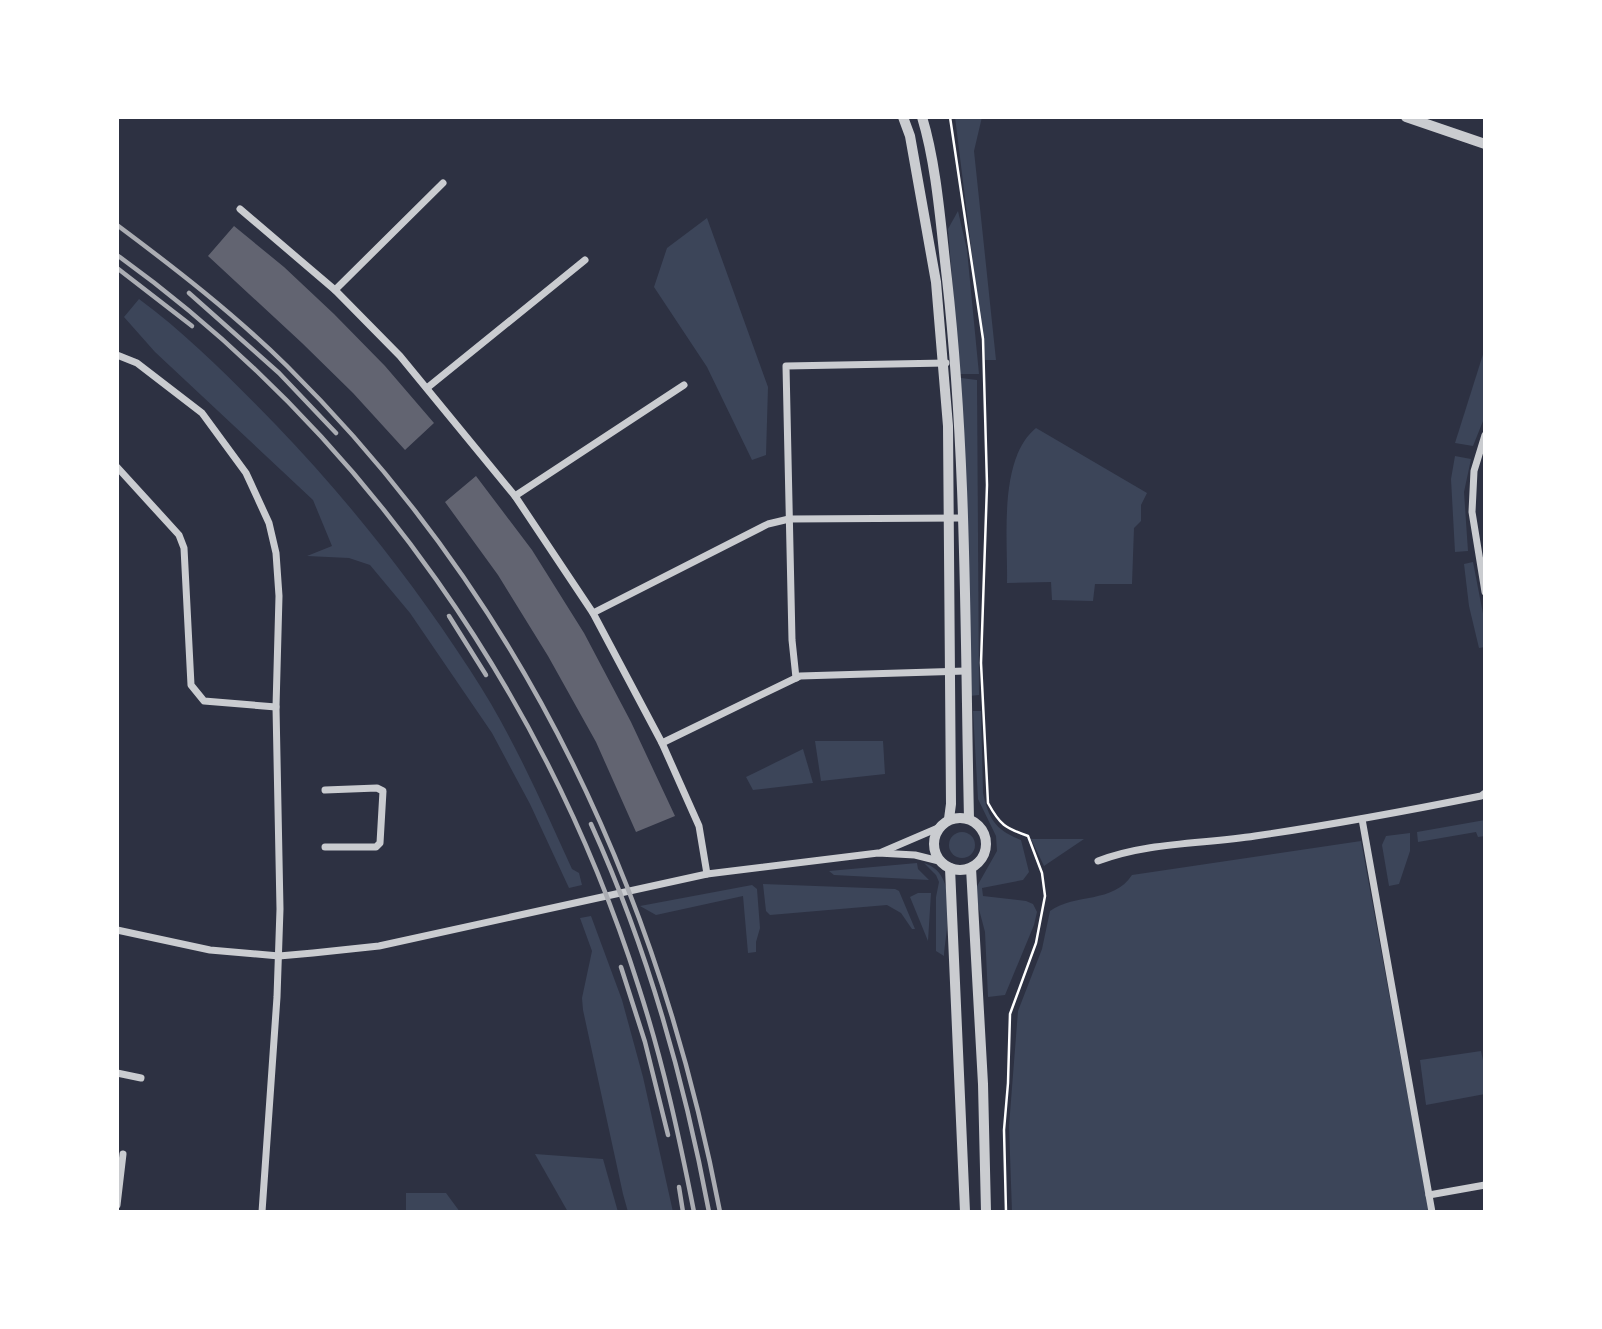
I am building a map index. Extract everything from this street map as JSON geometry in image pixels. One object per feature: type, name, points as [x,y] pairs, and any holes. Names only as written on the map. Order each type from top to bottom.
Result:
[{"type":"street","points":[[903,117],[910,136],[960,423],[969,819]]},
{"type":"street","points":[[878,853],[939,828],[949,819],[951,804],[948,671],[949,363],[938,204],[922,117]]},
{"type":"street","points":[[1406,117],[1485,144]]},
{"type":"street","points":[[335,290],[443,183]]},
{"type":"street","points":[[240,209],[335,290],[427,387],[515,496],[593,613],[662,743],[699,826],[706,874]]},
{"type":"street","points":[[427,387],[585,260]]},
{"type":"street","points":[[117,355],[137,363],[202,413],[246,473],[270,523],[278,567],[276,707],[280,909],[262,1212]]},
{"type":"street","points":[[796,678],[792,640],[786,366],[949,363]]},
{"type":"street","points":[[515,496],[684,385]]},
{"type":"street","points":[[1485,435],[1474,471],[1472,512],[1485,592]]},
{"type":"street","points":[[117,467],[179,535],[184,548],[191,685],[204,701],[276,707]]},
{"type":"street","points":[[593,613],[768,524],[789,519],[962,518]]},
{"type":"street","points":[[662,743],[796,678],[966,671]]},
{"type":"street","points":[[325,790],[377,788],[383,791],[380,843],[376,847],[326,848]]},
{"type":"street","points":[[1098,861],[1135,849],[1252,836],[1362,819],[1481,796],[1485,793]]},
{"type":"street","points":[[117,930],[210,950],[278,956],[379,946],[706,874],[878,853],[915,855],[939,861],[950,868],[971,868],[982,859],[986,842],[982,829],[969,819],[949,819]]},
{"type":"street","points":[[1362,819],[1432,1212]]},
{"type":"street","points":[[939,828],[933,844],[939,861]]},
{"type":"street","points":[[950,868],[965,1212]]},
{"type":"street","points":[[971,868],[983,1084],[986,1212]]},
{"type":"street","points":[[117,1073],[141,1078]]},
{"type":"street","points":[[117,1205],[123,1154]]},
{"type":"street","points":[[1429,1195],[1485,1185]]},
{"type":"path","points":[[950,117],[983,339],[987,485],[981,663],[988,803],[996,818],[1006,828],[1028,836],[1042,873],[1045,896],[1036,943],[1010,1014],[1004,1129],[1006,1212]]},
{"type":"shaded area","points":[[955,117],[982,117],[974,151],[996,360],[985,360]]},
{"type":"shaded area","points":[[958,211],[967,250],[979,374],[960,374],[948,229]]},
{"type":"shaded area","points":[[707,218],[768,387],[766,455],[752,460],[707,367],[654,287],[667,248]]},
{"type":"shaded area","points":[[139,299],[193,343],[276,425],[354,512],[403,574],[448,637],[499,718],[572,869],[579,873],[582,885],[569,888],[530,804],[492,733],[410,613],[370,565],[349,558],[307,556],[332,546],[313,500],[155,352],[124,317]]},
{"type":"shaded area","points":[[1485,348],[1485,416],[1473,446],[1455,443]]},
{"type":"shaded area","points":[[961,378],[977,380],[979,695],[969,696]]},
{"type":"shaded area","points":[[1036,428],[1147,493],[1141,505],[1141,521],[1134,528],[1132,584],[1095,584],[1093,601],[1052,600],[1051,582],[1007,583],[1010,479],[1024,442]]},
{"type":"shaded area","points":[[1455,456],[1471,459],[1464,492],[1468,551],[1455,552],[1451,479]]},
{"type":"shaded area","points":[[1473,562],[1485,624],[1485,647],[1479,648],[1469,606],[1464,564]]},
{"type":"shaded area","points":[[973,711],[981,711],[983,793],[988,810],[1000,828],[1021,840],[1029,872],[1023,880],[982,888],[983,896],[1026,901],[1033,904],[1037,912],[1005,995],[988,997],[985,932],[976,888],[997,851],[996,836],[978,799]]},
{"type":"shaded area","points":[[815,741],[883,741],[885,774],[821,781]]},
{"type":"shaded area","points":[[803,749],[813,783],[753,790],[746,777]]},
{"type":"shaded area","points":[[1485,820],[1485,836],[1478,837],[1476,832],[1418,842],[1417,832]]},
{"type":"shaded area","points":[[962,832],[971,836],[975,845],[971,854],[962,858],[953,854],[949,845],[953,836]]},
{"type":"shaded area","points":[[1410,833],[1410,851],[1399,884],[1389,886],[1382,845],[1386,836]]},
{"type":"shaded area","points":[[1031,839],[1084,839],[1044,866]]},
{"type":"shaded area","points":[[1361,841],[1429,1212],[1012,1212],[1009,1126],[1018,1011],[1042,949],[1050,911],[1060,905],[1115,890],[1132,875]]},
{"type":"shaded area","points":[[917,863],[918,869],[929,880],[834,875],[829,871]]},
{"type":"shaded area","points":[[924,863],[935,869],[943,878],[947,890],[948,918],[944,956],[936,951],[936,897],[939,882]]},
{"type":"shaded area","points":[[763,884],[895,889],[899,891],[915,929],[912,929],[901,913],[887,905],[770,915],[766,911]]},
{"type":"shaded area","points":[[752,885],[757,889],[760,928],[756,952],[748,953],[743,896],[656,915],[640,906]]},
{"type":"shaded area","points":[[918,893],[931,893],[928,941],[910,897]]},
{"type":"shaded area","points":[[591,916],[622,1000],[643,1077],[673,1212],[628,1212],[623,1194],[583,1010],[582,998],[592,951],[580,918]]},
{"type":"shaded area","points":[[1481,1051],[1485,1070],[1485,1094],[1426,1105],[1420,1060]]},
{"type":"shaded area","points":[[535,1154],[603,1159],[618,1212],[568,1212]]},
{"type":"shaded area","points":[[406,1193],[446,1193],[460,1212],[406,1212]]},
{"type":"building","points":[[234,226],[284,267],[334,314],[385,366],[434,423],[405,450],[353,393],[208,256]]},
{"type":"building","points":[[476,476],[532,550],[584,633],[631,722],[675,816],[636,832],[596,742],[548,656],[498,575],[445,502]]},
{"type":"railway","points":[[117,225],[204,292],[267,347],[371,456],[446,551],[511,651],[569,755],[618,864],[659,976],[693,1092],[720,1212]]},
{"type":"railway","points":[[117,255],[207,326],[290,404],[367,489],[436,580],[499,676],[554,777],[601,881],[656,1044],[694,1212]]},
{"type":"railway","points":[[117,268],[192,326]]},
{"type":"railway","points":[[189,293],[279,373],[336,433]]},
{"type":"railway","points":[[449,616],[486,675]]},
{"type":"railway","points":[[591,824],[630,918],[662,1014],[688,1113],[709,1212]]},
{"type":"railway","points":[[621,967],[645,1042],[668,1135]]},
{"type":"railway","points":[[679,1187],[683,1212]]}]
